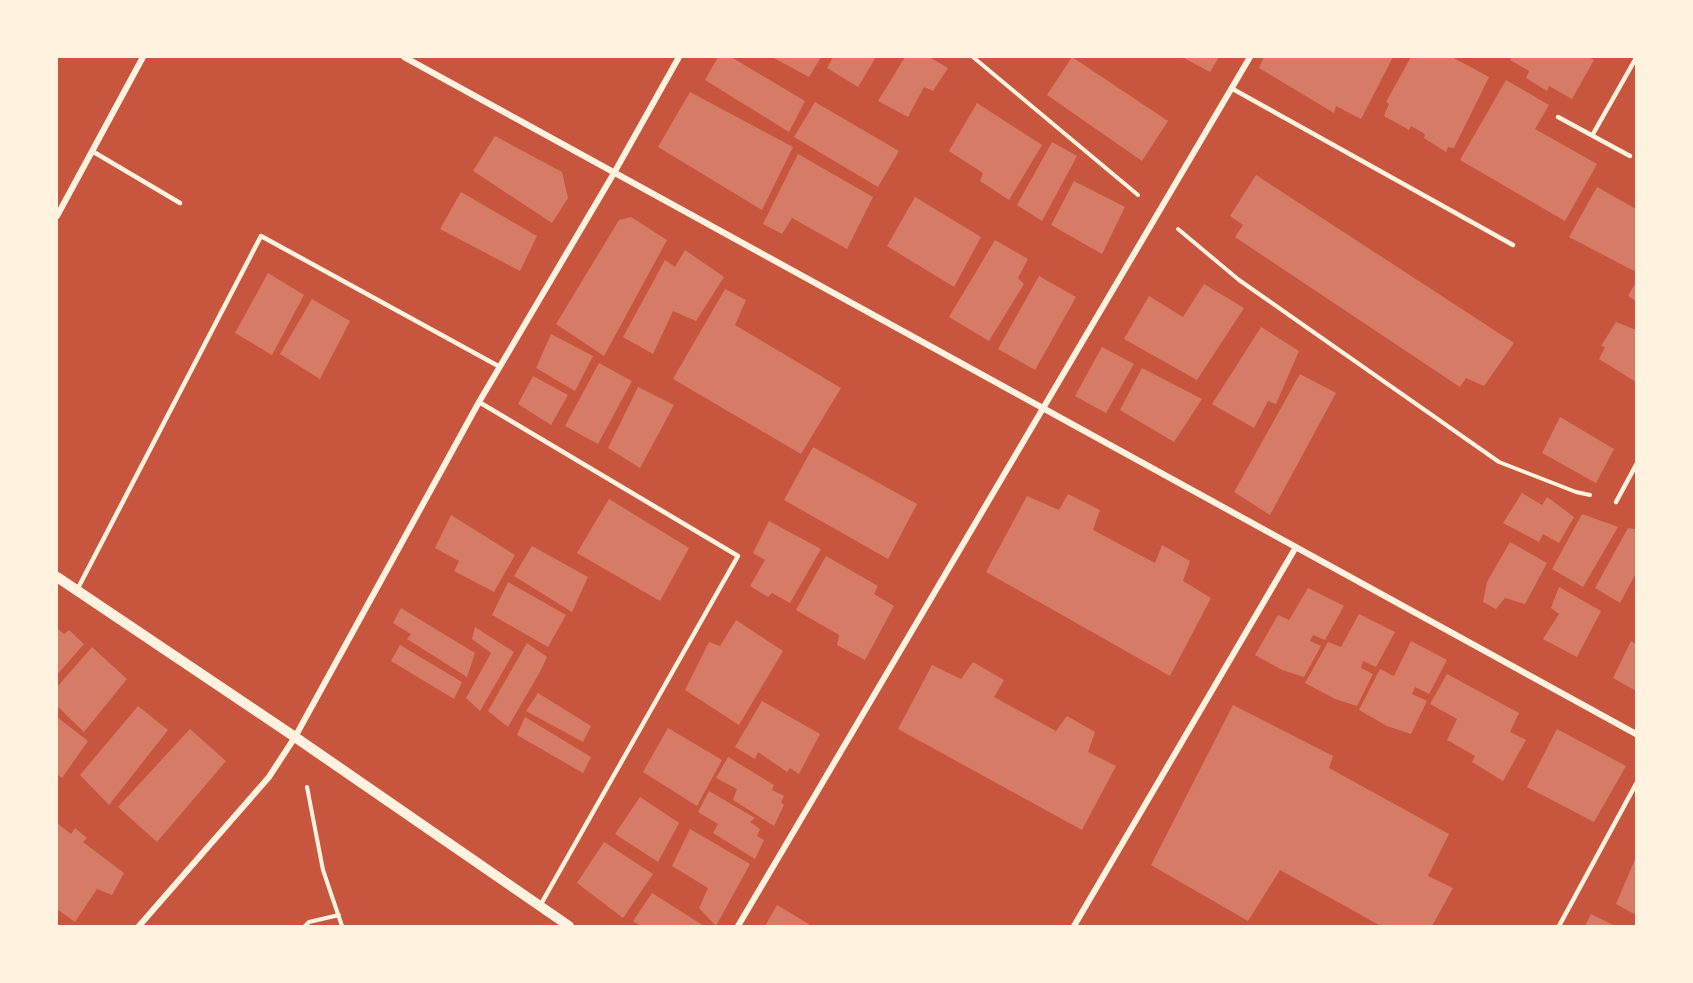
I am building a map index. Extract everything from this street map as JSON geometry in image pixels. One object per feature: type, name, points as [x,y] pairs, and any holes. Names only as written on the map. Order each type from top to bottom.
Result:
[{"type":"street","points":[[57,216],[143,57]]},
{"type":"street","points":[[404,57],[1636,734]]},
{"type":"street","points":[[139,926],[269,777],[295,737],[479,402],[615,173],[679,57]]},
{"type":"street","points":[[738,926],[1250,57]]},
{"type":"street","points":[[1074,926],[1296,547]]},
{"type":"street","points":[[57,577],[295,737],[569,926]]},
{"type":"lane","points":[[1593,134],[1636,58]]},
{"type":"lane","points":[[1231,88],[1513,246]]},
{"type":"lane","points":[[1558,117],[1630,156]]},
{"type":"lane","points":[[92,151],[180,203]]},
{"type":"lane","points":[[76,590],[261,236],[500,367]]},
{"type":"lane","points":[[479,402],[738,556],[539,906]]},
{"type":"lane","points":[[1616,501],[1636,465]]},
{"type":"lane","points":[[1559,926],[1636,784]]},
{"type":"path","points":[[973,57],[1239,280],[1499,462],[1576,492],[1616,501]]},
{"type":"path","points":[[307,787],[323,870],[342,926]]},
{"type":"path","points":[[305,926],[309,922],[339,915]]},
{"type":"building","points":[[718,57],[731,57],[805,101],[789,132],[705,80]]},
{"type":"building","points":[[772,57],[821,57],[809,77]]},
{"type":"building","points":[[833,57],[876,57],[858,87],[827,68]]},
{"type":"building","points":[[905,57],[929,57],[948,68],[933,91],[924,87],[908,117],[878,101]]},
{"type":"building","points":[[1072,57],[1168,121],[1142,161],[1047,95]]},
{"type":"building","points":[[1182,57],[1219,57],[1210,72]]},
{"type":"building","points":[[1264,57],[1393,57],[1361,119],[1336,106],[1334,113],[1259,68]]},
{"type":"building","points":[[1411,57],[1452,57],[1489,77],[1454,148],[1448,147],[1446,152],[1424,138],[1425,134],[1411,126],[1409,130],[1384,116],[1389,104],[1386,102]]},
{"type":"building","points":[[1512,57],[1589,57],[1594,60],[1572,99],[1549,86],[1547,91],[1526,78],[1529,71],[1510,60]]},
{"type":"building","points":[[1506,80],[1549,105],[1535,129],[1597,164],[1565,221],[1460,160]]},
{"type":"building","points":[[690,92],[793,147],[762,210],[658,147]]},
{"type":"building","points":[[815,102],[899,151],[878,187],[794,137]]},
{"type":"building","points":[[977,103],[1042,145],[1009,200],[980,181],[983,173],[949,151]]},
{"type":"building","points":[[495,136],[562,172],[568,198],[552,223],[473,171]]},
{"type":"building","points":[[1052,142],[1077,156],[1042,221],[1017,205]]},
{"type":"building","points":[[798,154],[873,197],[847,249],[792,218],[782,234],[763,224]]},
{"type":"building","points":[[1256,175],[1514,343],[1484,386],[1466,378],[1460,387],[1235,237],[1243,225],[1230,216]]},
{"type":"building","points":[[1074,181],[1125,207],[1102,254],[1051,225]]},
{"type":"building","points":[[1597,187],[1636,209],[1636,267],[1634,271],[1569,237]]},
{"type":"building","points":[[461,192],[537,236],[520,271],[440,229]]},
{"type":"building","points":[[915,197],[981,237],[954,287],[887,246]]},
{"type":"building","points":[[631,217],[667,240],[604,356],[556,324],[619,220]]},
{"type":"building","points":[[995,240],[1028,259],[1018,278],[1024,284],[989,341],[949,317]]},
{"type":"building","points":[[685,250],[724,277],[696,321],[673,311],[653,354],[623,337],[665,260],[675,267]]},
{"type":"building","points":[[268,273],[304,295],[272,355],[235,333]]},
{"type":"building","points":[[1039,276],[1076,297],[1035,370],[998,349]]},
{"type":"building","points":[[1636,282],[1636,301],[1628,296]]},
{"type":"building","points":[[1204,284],[1244,308],[1197,380],[1124,339],[1149,296],[1183,317]]},
{"type":"building","points":[[725,289],[746,300],[735,325],[841,388],[801,454],[673,379]]},
{"type":"building","points":[[312,299],[350,321],[320,379],[280,354]]},
{"type":"building","points":[[1616,322],[1636,330],[1636,382],[1599,359],[1605,347],[1601,346]]},
{"type":"building","points":[[1261,327],[1299,351],[1276,404],[1268,401],[1254,428],[1212,404]]},
{"type":"building","points":[[551,334],[593,356],[575,391],[536,368]]},
{"type":"building","points":[[1102,347],[1134,364],[1106,413],[1075,396]]},
{"type":"building","points":[[599,363],[632,381],[598,444],[565,426]]},
{"type":"building","points":[[1142,368],[1202,399],[1174,442],[1120,410]]},
{"type":"building","points":[[1300,374],[1336,393],[1270,515],[1234,492]]},
{"type":"building","points":[[533,376],[568,395],[551,425],[518,404]]},
{"type":"building","points":[[638,387],[674,405],[640,468],[608,448]]},
{"type":"building","points":[[1560,417],[1614,449],[1596,483],[1542,453]]},
{"type":"building","points":[[813,447],[917,504],[888,559],[784,500]]},
{"type":"building","points":[[1522,493],[1542,505],[1547,497],[1574,517],[1559,543],[1543,534],[1539,542],[1503,523]]},
{"type":"building","points":[[1068,494],[1100,510],[1093,530],[1155,563],[1162,545],[1190,561],[1183,581],[1211,598],[1170,676],[986,572],[1027,496],[1059,510]]},
{"type":"building","points":[[609,499],[689,548],[660,601],[577,553]]},
{"type":"building","points":[[1582,514],[1618,527],[1583,587],[1552,569]]},
{"type":"building","points":[[451,515],[515,555],[494,592],[454,571],[459,561],[435,548]]},
{"type":"building","points":[[769,521],[821,549],[790,603],[772,593],[768,597],[750,586],[765,560],[753,553]]},
{"type":"building","points":[[1628,528],[1636,529],[1636,573],[1620,603],[1595,588]]},
{"type":"building","points":[[1510,542],[1547,563],[1525,604],[1505,598],[1496,609],[1483,602],[1487,582]]},
{"type":"building","points":[[532,546],[588,577],[572,612],[514,576]]},
{"type":"building","points":[[826,556],[878,586],[874,594],[894,606],[865,660],[837,645],[839,635],[796,610]]},
{"type":"building","points":[[508,582],[566,615],[548,647],[492,615]]},
{"type":"building","points":[[1559,587],[1601,611],[1577,657],[1543,639],[1559,614],[1551,608]]},
{"type":"building","points":[[1308,588],[1344,606],[1325,640],[1313,635],[1310,641],[1321,646],[1304,677],[1282,670],[1255,655],[1278,615],[1289,620]]},
{"type":"building","points":[[401,608],[475,653],[467,677],[407,639],[411,634],[393,623]]},
{"type":"building","points":[[1359,614],[1395,632],[1376,667],[1363,661],[1361,668],[1373,674],[1357,706],[1335,699],[1305,683],[1328,642],[1341,647]]},
{"type":"building","points":[[736,620],[783,651],[739,725],[685,690],[709,642],[720,646]]},
{"type":"building","points":[[475,627],[514,652],[480,711],[466,698],[491,653],[472,639]]},
{"type":"building","points":[[57,628],[64,634],[69,630],[84,644],[57,675]]},
{"type":"building","points":[[1411,641],[1447,660],[1429,694],[1415,687],[1412,694],[1427,701],[1411,734],[1387,726],[1359,710],[1380,669],[1394,676]]},
{"type":"building","points":[[1631,641],[1636,644],[1636,691],[1613,678]]},
{"type":"building","points":[[527,643],[547,657],[508,727],[488,711]]},
{"type":"building","points":[[400,645],[462,682],[454,699],[391,661]]},
{"type":"building","points":[[92,647],[127,679],[84,732],[57,706],[57,687]]},
{"type":"building","points":[[973,662],[1004,680],[994,697],[1056,731],[1067,716],[1095,732],[1088,752],[1116,766],[1082,830],[898,729],[932,665],[961,679]]},
{"type":"building","points":[[1447,674],[1519,713],[1510,732],[1526,740],[1503,781],[1472,762],[1475,756],[1447,740],[1457,719],[1430,704]]},
{"type":"building","points":[[538,693],[591,726],[583,742],[526,711]]},
{"type":"building","points":[[762,701],[820,734],[799,774],[790,768],[787,772],[758,752],[755,759],[735,747]]},
{"type":"building","points":[[1233,705],[1333,756],[1329,768],[1449,834],[1428,876],[1453,888],[1432,926],[1381,926],[1280,870],[1248,921],[1151,865]]},
{"type":"building","points":[[138,706],[168,730],[109,805],[80,775]]},
{"type":"building","points":[[57,717],[88,741],[62,778],[57,774]]},
{"type":"building","points":[[525,717],[591,757],[583,773],[517,735]]},
{"type":"building","points":[[668,728],[722,760],[697,806],[643,772]]},
{"type":"building","points":[[190,729],[226,761],[157,842],[118,807]]},
{"type":"building","points":[[1557,729],[1626,766],[1594,822],[1527,787]]},
{"type":"building","points":[[728,757],[774,785],[772,790],[784,796],[781,802],[784,805],[774,826],[733,800],[737,789],[716,778]]},
{"type":"building","points":[[709,791],[755,818],[750,822],[760,829],[757,836],[764,840],[755,859],[713,833],[718,824],[698,812]]},
{"type":"building","points":[[640,797],[679,823],[658,862],[615,834]]},
{"type":"building","points":[[57,823],[71,834],[75,828],[87,838],[83,842],[124,873],[112,895],[97,889],[75,922],[57,909]]},
{"type":"building","points":[[690,829],[750,864],[716,926],[699,908],[708,888],[672,866]]},
{"type":"building","points":[[604,842],[653,874],[623,918],[577,883]]},
{"type":"building","points":[[1636,857],[1636,915],[1616,904]]},
{"type":"building","points":[[652,893],[704,926],[641,926],[633,921]]},
{"type":"building","points":[[777,905],[812,926],[765,926]]},
{"type":"building","points":[[1591,914],[1615,926],[1585,926]]}]
